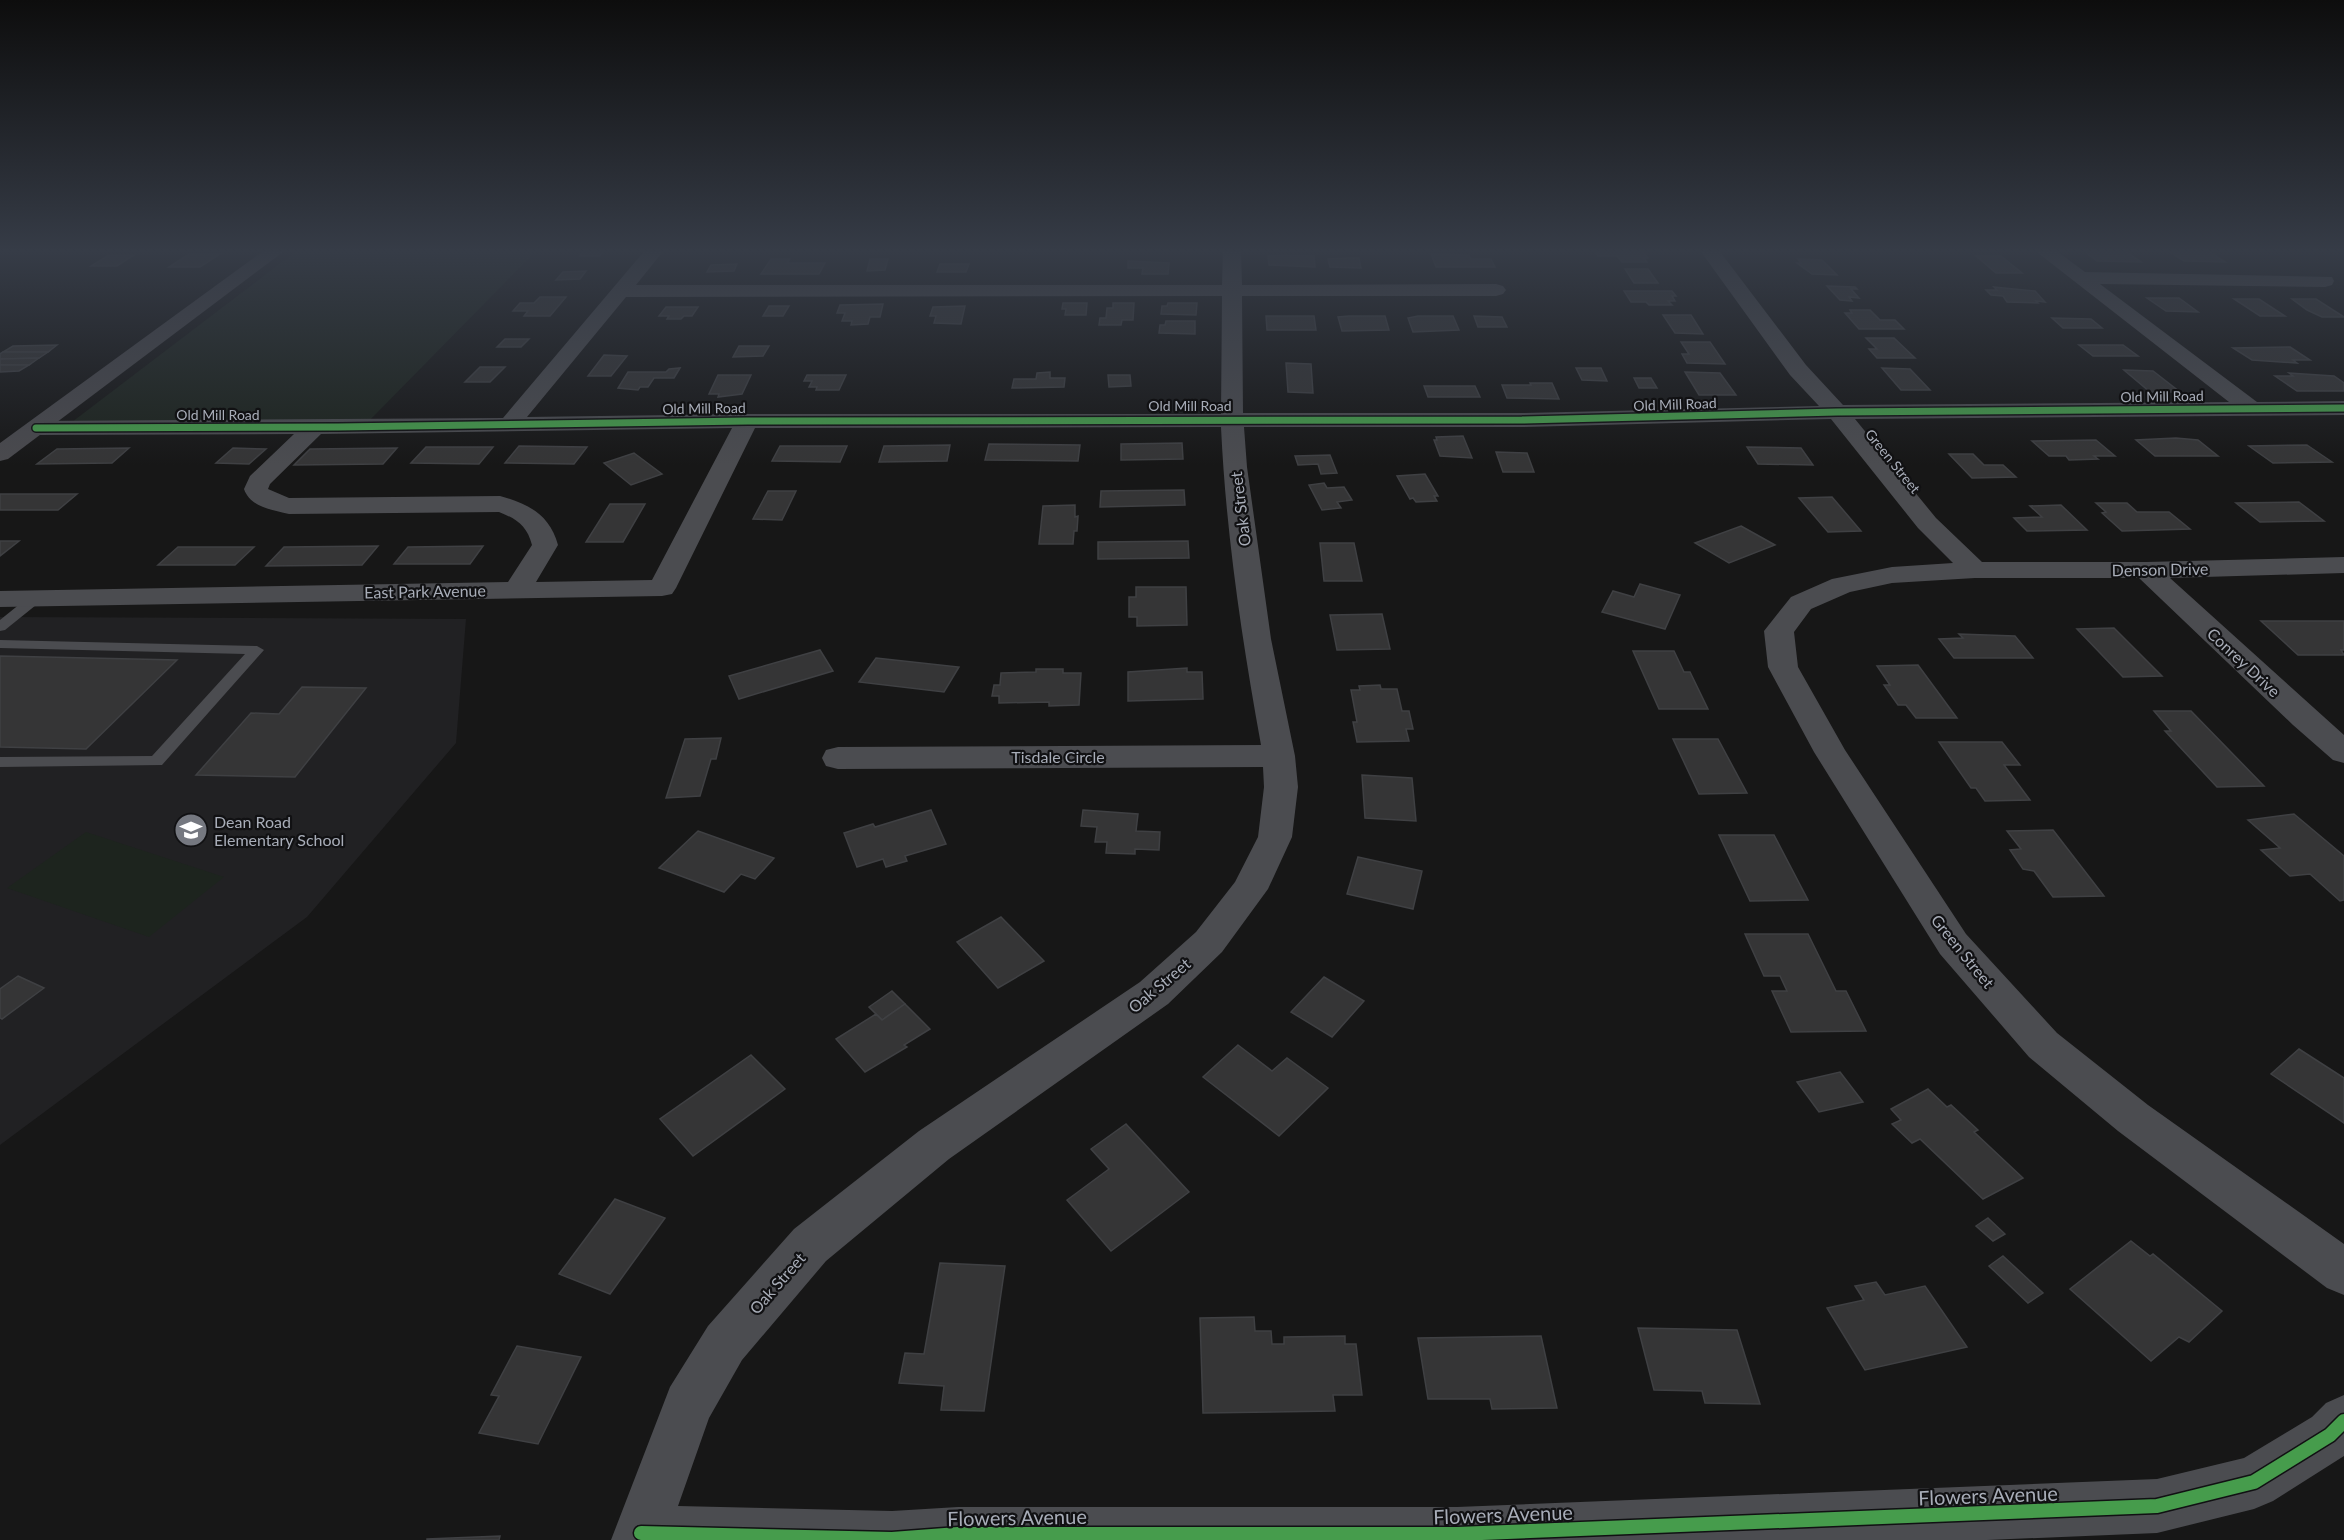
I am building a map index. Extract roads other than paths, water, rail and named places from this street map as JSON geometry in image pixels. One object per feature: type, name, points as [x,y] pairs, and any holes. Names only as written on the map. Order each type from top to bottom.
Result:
[{"type":"street","points":[[0,454],[181,321]]},
{"type":"street","points":[[509,424],[597,321]]},
{"type":"street","name":"Oak Street","points":[[640,1537],[688,1405],[725,1343],[810,1245],[934,1145],[1154,993],[1209,942],[1250,889],[1275,837],[1281,787],[1279,756],[1256,639],[1235,467],[1231,321]]},
{"type":"street","name":"Green Street","points":[[1761,321],[1798,370],[1836,412],[1927,523],[1975,570]]},
{"type":"street","points":[[2136,321],[2251,408]]},
{"type":"street","name":"Old Mill Road","points":[[36,428],[747,421],[1544,420],[1836,412],[2344,408]]},
{"type":"street","name":"East Park Avenue","points":[[0,599],[662,588],[747,421]]},
{"type":"street","points":[[315,427],[259,481],[256,489],[258,494],[275,503],[290,506],[500,504],[516,508],[530,515],[543,532],[545,544],[517,590]]},
{"type":"street","name":"Denson Drive","points":[[1975,570],[2146,570],[2344,565]]},
{"type":"street","name":"Green Street","points":[[1975,570],[1892,574],[1842,585],[1801,603],[1779,631],[1783,667],[1830,752],[1931,913],[1953,944],[2043,1045],[2133,1118],[2344,1272]]},
{"type":"street","name":"Conrey Drive","points":[[2146,570],[2304,718],[2344,752]]},
{"type":"street","name":"Tisdale Circle","points":[[838,758],[1279,756]]},
{"type":"street","name":"Flowers Avenue","points":[[640,1537],[892,1539],[958,1534],[1458,1537],[2157,1506],[2254,1482],[2330,1435],[2344,1421]]},
{"type":"lane","points":[[0,627],[36,598]]},
{"type":"lane","points":[[0,644],[257,650],[156,761],[0,762]]},
{"type":"place","name":"Dean Road Elementary School","points":[[191,830]]}]
